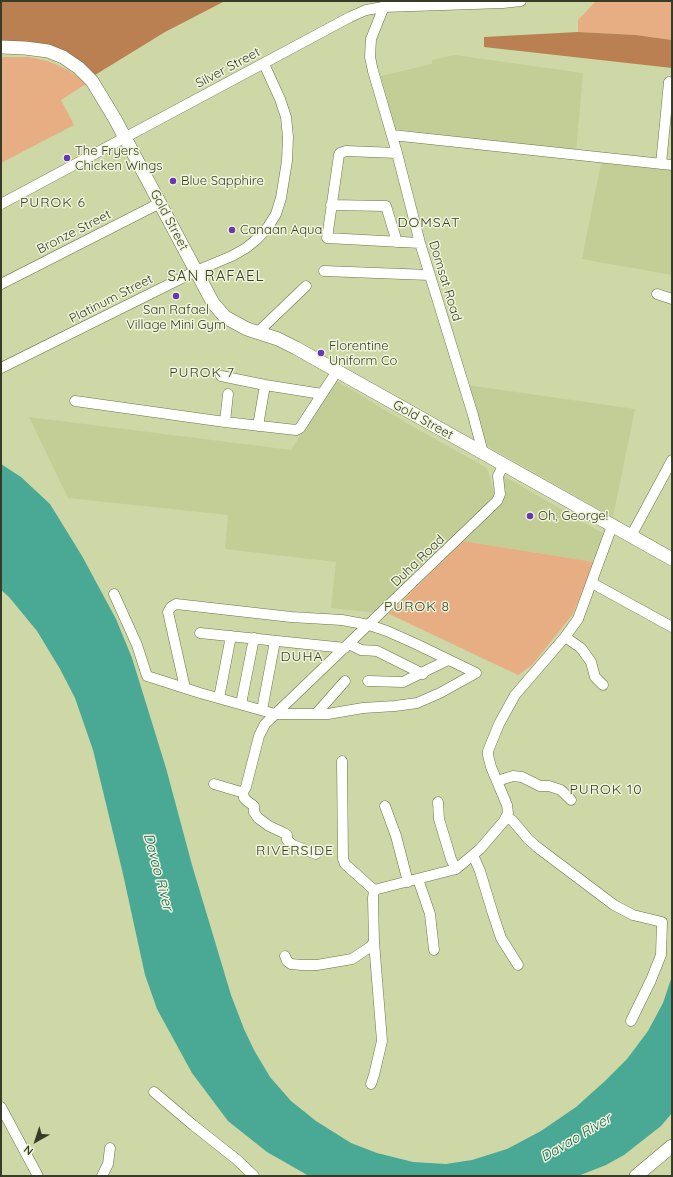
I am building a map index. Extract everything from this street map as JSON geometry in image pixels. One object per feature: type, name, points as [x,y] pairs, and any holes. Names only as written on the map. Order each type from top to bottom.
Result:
[{"type":"main road","name":"Gold Street","points":[[1,48],[31,48],[48,51],[62,57],[86,74],[95,85],[125,138],[214,303],[225,317],[238,325],[287,343],[612,526],[672,558]]},
{"type":"main road","points":[[636,1176],[672,1146]]},
{"type":"street","name":"Silver Street","points":[[1,204],[350,17],[366,10],[385,4],[503,3],[521,1]]},
{"type":"street","name":"Domsat Road","points":[[385,4],[373,32],[370,47],[373,70],[392,135],[429,276],[471,409],[483,453]]},
{"type":"street","name":"Platinum Street","points":[[1,368],[196,271],[232,256],[246,248],[268,227],[276,214],[281,198],[288,137],[286,117],[280,99],[264,64]]},
{"type":"street","points":[[661,164],[669,82]]},
{"type":"street","points":[[392,135],[672,165]]},
{"type":"street","points":[[397,154],[346,151],[339,155],[327,238],[420,243]]},
{"type":"street","name":"Bronze Street","points":[[1,284],[160,203]]},
{"type":"street","points":[[332,205],[386,206],[397,242]]},
{"type":"street","points":[[324,271],[429,276]]},
{"type":"street","points":[[258,332],[306,286]]},
{"type":"street","points":[[657,294],[672,299]]},
{"type":"street","points":[[75,401],[225,422],[298,430],[337,371]]},
{"type":"street","points":[[220,376],[322,394]]},
{"type":"street","points":[[258,426],[265,385]]},
{"type":"street","points":[[225,422],[228,394]]},
{"type":"street","points":[[631,536],[672,460]]},
{"type":"street","name":"Duha Road","points":[[243,792],[246,787],[260,732],[265,724],[497,501],[500,494],[498,476],[504,464]]},
{"type":"street","points":[[374,890],[456,869],[473,855],[507,817],[507,804],[491,767],[488,755],[499,724],[515,695],[578,619],[612,526]]},
{"type":"street","points":[[592,583],[672,627]]},
{"type":"street","points":[[114,594],[137,645],[146,674],[151,678],[218,698],[262,710],[274,714],[328,714],[363,708],[417,703],[476,674],[393,633],[369,625],[342,620],[291,617],[174,605],[168,612],[185,688]]},
{"type":"street","points":[[200,632],[275,641],[347,646],[361,650],[377,651],[423,674]]},
{"type":"street","points":[[218,698],[230,636]]},
{"type":"street","points":[[565,636],[581,648],[591,662],[595,677],[603,685]]},
{"type":"street","points":[[241,704],[254,638]]},
{"type":"street","points":[[262,710],[275,641]]},
{"type":"street","points":[[368,681],[403,682],[423,674],[448,660]]},
{"type":"street","points":[[316,714],[345,681]]},
{"type":"street","points":[[342,761],[343,859],[345,864],[374,890]]},
{"type":"street","points":[[497,781],[513,776],[522,776],[540,786],[550,786],[561,790],[571,800]]},
{"type":"street","points":[[214,784],[243,792],[244,798],[254,806],[254,812],[258,818],[269,826],[287,835],[287,840],[293,845],[316,854]]},
{"type":"street","points":[[438,802],[439,819],[451,859],[456,869]]},
{"type":"street","points":[[385,806],[396,836],[408,882]]},
{"type":"street","points":[[507,817],[513,821],[537,847],[614,905],[634,915],[662,922],[660,955],[651,980],[631,1021]]},
{"type":"street","points":[[473,855],[480,871],[501,938],[518,965]]},
{"type":"street","points":[[418,879],[430,914],[434,950]]},
{"type":"street","points":[[371,1084],[382,1042],[374,942],[374,890]]},
{"type":"street","points":[[285,956],[287,962],[291,964],[302,966],[317,965],[352,959],[370,947],[374,942]]},
{"type":"street","points":[[154,1092],[193,1126],[236,1159],[254,1176]]},
{"type":"street","points":[[1,1107],[38,1176]]},
{"type":"street","points":[[102,1176],[108,1164],[110,1148]]},
{"type":"shaded area","points":[[1,1],[225,1],[165,32],[95,75],[81,62],[1,42]]},
{"type":"shaded area","points":[[596,1],[672,1],[672,40],[636,35],[578,32],[578,20]]},
{"type":"shaded area","points":[[578,32],[636,35],[672,40],[672,68],[484,47],[484,37]]},
{"type":"shaded area","points":[[455,55],[583,73],[576,152],[395,129],[381,76],[432,64],[432,60]]},
{"type":"shaded area","points":[[1,57],[29,57],[48,61],[68,70],[86,84],[61,100],[74,125],[1,163]]},
{"type":"shaded area","points":[[601,163],[672,170],[672,275],[582,259]]},
{"type":"shaded area","points":[[335,380],[410,425],[487,468],[493,488],[494,494],[491,499],[377,613],[331,608],[336,562],[225,549],[228,515],[68,498],[29,417],[291,450]]},
{"type":"shaded area","points":[[467,385],[635,409],[613,517],[487,446],[481,423]]},
{"type":"shaded area","name":"Oh, George!","points":[[502,475],[604,534],[594,562],[463,541],[503,499]]},
{"type":"shaded area","points":[[463,541],[594,562],[573,614],[532,665],[518,675],[389,614]]},
{"type":"water","name":"Davao River","points":[[1,464],[21,477],[50,504],[82,556],[116,619],[132,658],[166,768],[192,865],[231,995],[254,1050],[270,1077],[291,1101],[316,1121],[351,1143],[377,1153],[413,1162],[446,1164],[472,1160],[507,1149],[541,1131],[576,1107],[627,1059],[648,1031],[663,1003],[672,976],[672,1113],[661,1126],[624,1155],[606,1165],[578,1176],[309,1176],[267,1152],[228,1121],[192,1073],[157,1009],[145,975],[123,874],[93,750],[75,698],[60,669],[37,631],[9,597],[1,590]]},
{"type":"place","name":"The Fryers Chicken Wings","points":[[67,158]]},
{"type":"place","name":"Blue Sapphire","points":[[173,181]]},
{"type":"place","name":"Canaan Aqua","points":[[232,230]]},
{"type":"place","name":"San Rafael Village Mini Gym","points":[[176,296]]},
{"type":"place","name":"Florentine Uniform Co","points":[[321,353]]},
{"type":"place","name":"Oh, George!","points":[[530,516]]},
{"type":"district","name":"PUROK 6","points":[[53,203]]},
{"type":"district","name":"DOMSAT","points":[[429,223]]},
{"type":"district","name":"SAN RAFAEL","points":[[216,276]]},
{"type":"district","name":"PUROK 7","points":[[202,373]]},
{"type":"district","name":"PUROK 8","points":[[417,607]]},
{"type":"district","name":"DUHA","points":[[302,657]]},
{"type":"district","name":"PUROK 10","points":[[606,790]]},
{"type":"district","name":"RIVERSIDE","points":[[295,851]]}]
